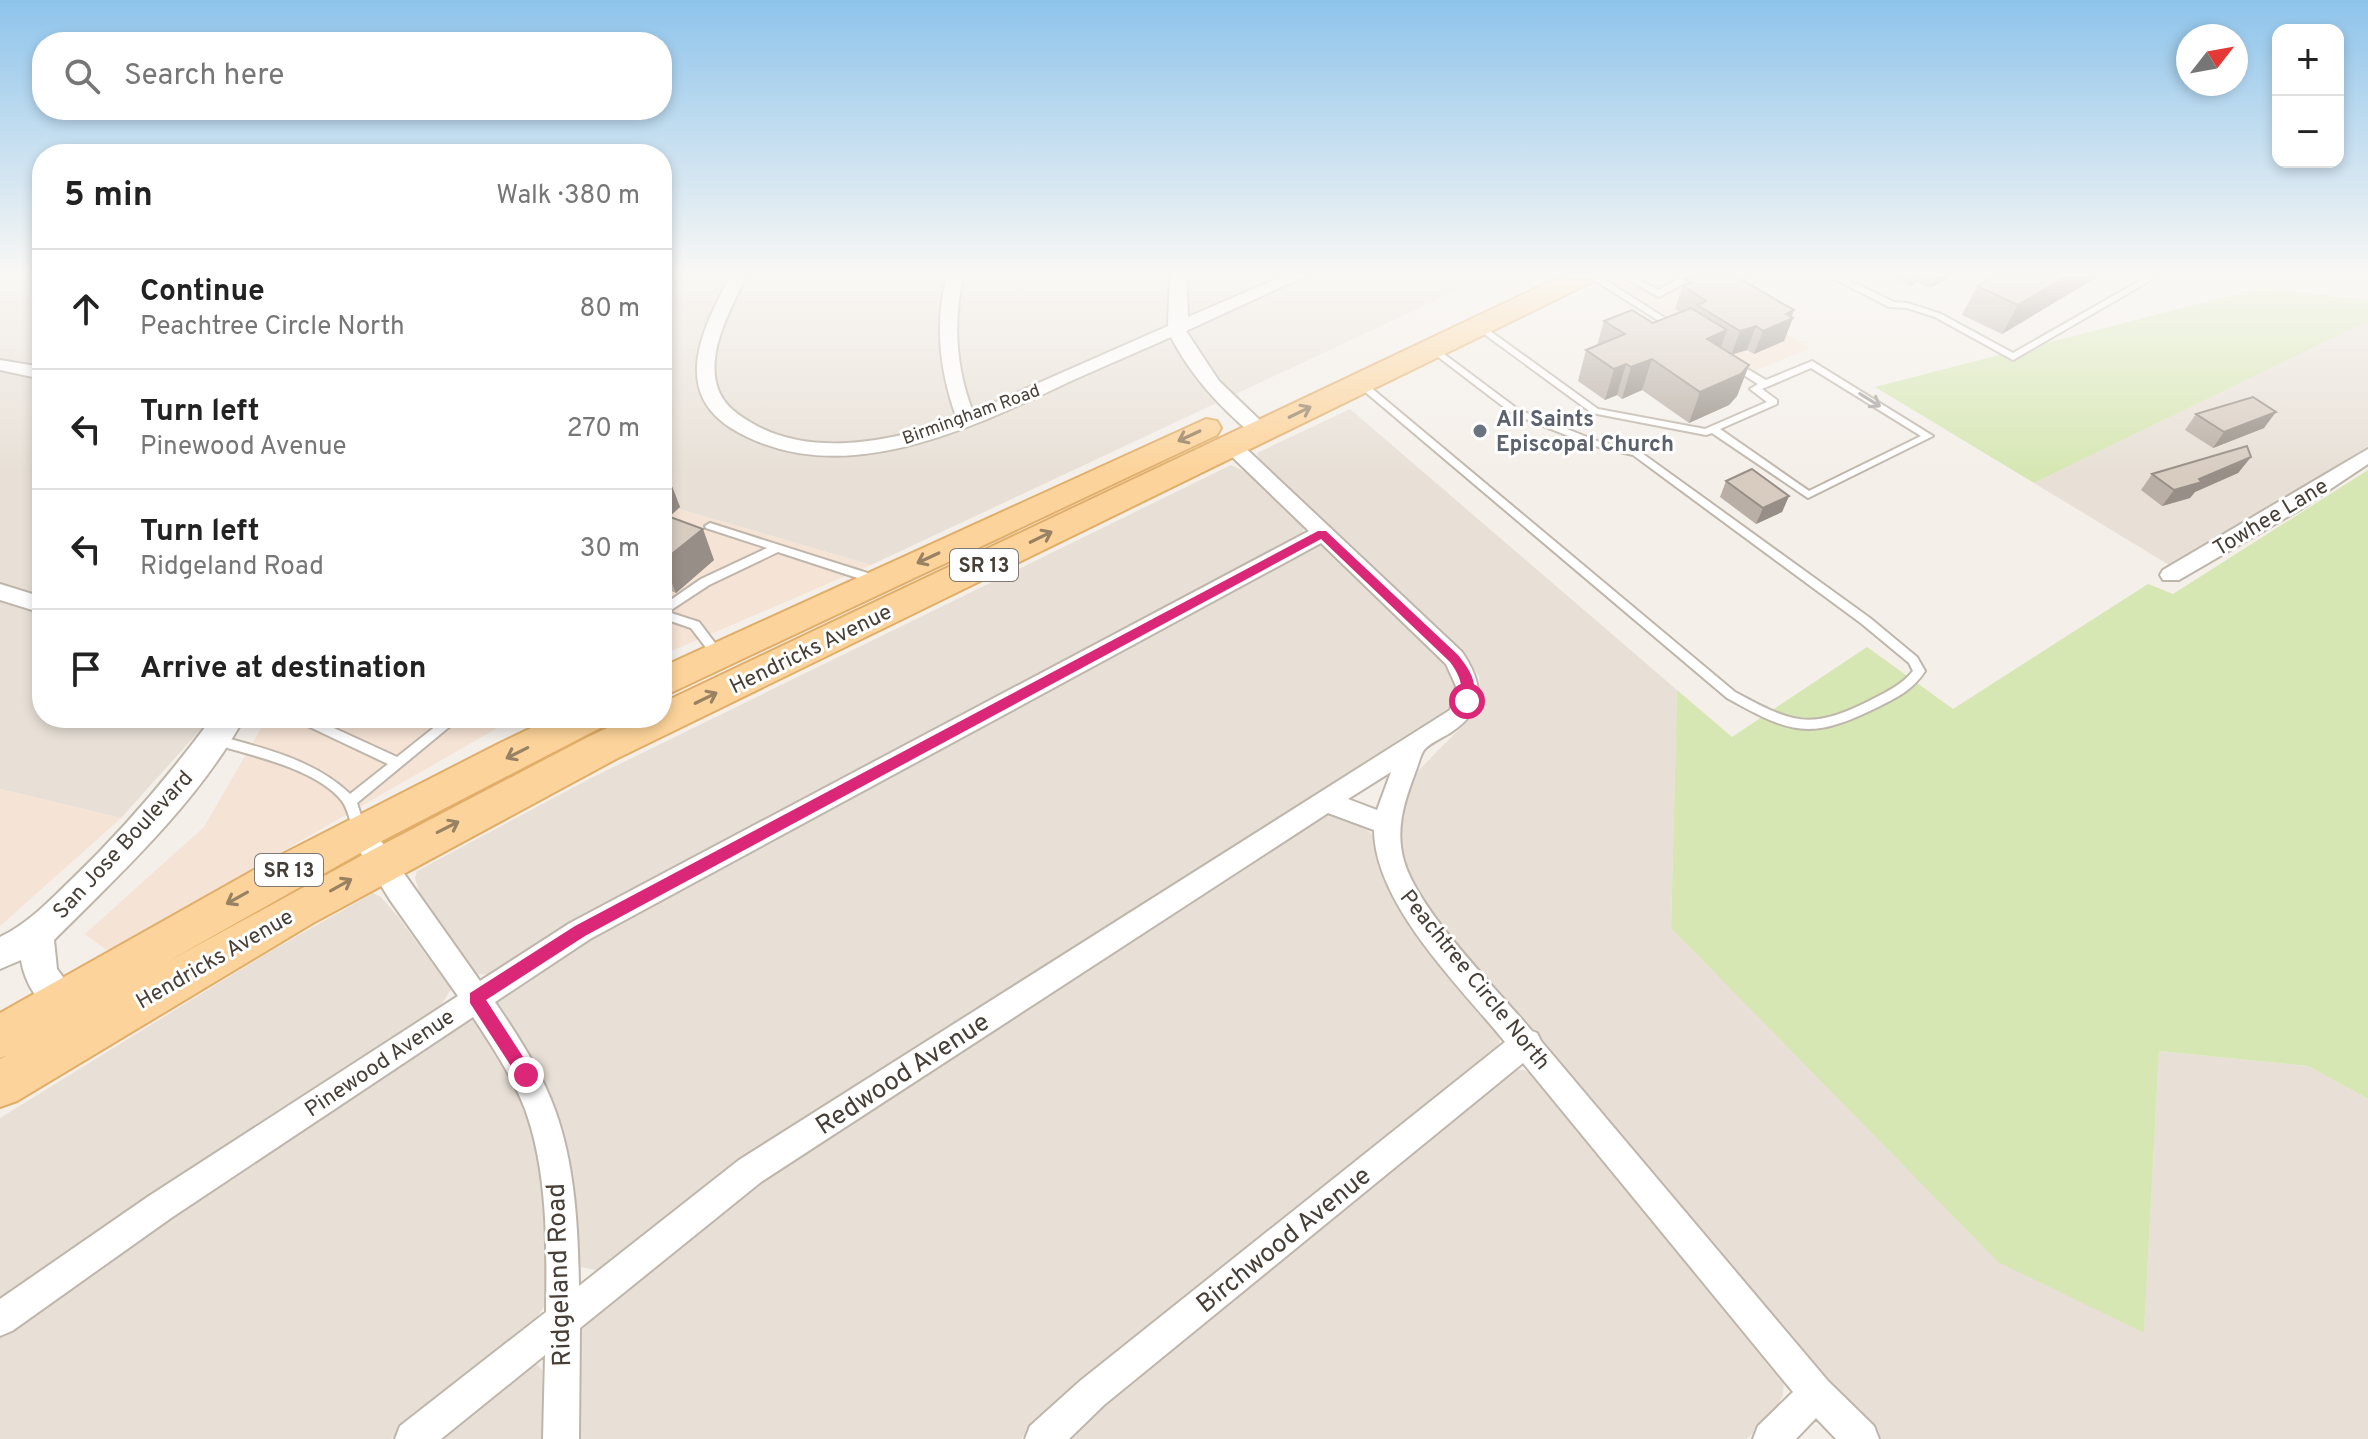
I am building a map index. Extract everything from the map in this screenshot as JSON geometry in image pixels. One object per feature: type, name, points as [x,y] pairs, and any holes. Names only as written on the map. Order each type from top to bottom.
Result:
[{"type":"main road","name":"Hendricks Avenue","points":[[1243,430],[1424,339]]},
{"type":"main road","name":"Hendricks Avenue","points":[[672,678],[719,656],[872,596],[1243,430],[1360,383],[1420,340]]},
{"type":"main road","name":"Hendricks Avenue","points":[[672,709],[872,596]]},
{"type":"main road","name":"Hendricks Avenue","points":[[0,1037],[218,909],[564,728]]},
{"type":"main road","name":"Hendricks Avenue","points":[[46,1057],[236,943],[363,832],[602,748],[638,728]]},
{"type":"main road","points":[[46,1057],[62,1000]]},
{"type":"main road","name":"SR 13","points":[[0,1085],[46,1057]]},
{"type":"street","name":"Birmingham Road","points":[[711,339],[704,379],[716,405],[726,416],[759,435],[816,447],[866,447],[903,441],[967,420],[1153,339]]},
{"type":"street","points":[[948,339],[954,386],[967,420]]},
{"type":"street","points":[[1181,339],[1190,359],[1322,533],[1454,658],[1466,675],[1469,688],[1467,701],[1458,716],[1415,743]]},
{"type":"street","points":[[0,365],[32,371]]},
{"type":"street","name":"Towhee Lane","points":[[2171,575],[2292,505],[2368,455]]},
{"type":"street","name":"Pinewood Avenue","points":[[0,1319],[160,1207],[580,931],[1322,533]]},
{"type":"street","points":[[0,592],[32,602]]},
{"type":"street","name":"San Jose Boulevard","points":[[1,953],[37,935],[127,845],[222,729]]},
{"type":"street","name":"Redwood Avenue","points":[[413,1439],[750,1171],[1415,743]]},
{"type":"street","name":"Peachtree Circle North","points":[[1415,743],[1387,810],[1386,824],[1387,853],[1413,909],[1527,1042],[1816,1393],[1861,1439]]},
{"type":"street","points":[[1325,801],[1386,824]]},
{"type":"street","name":"Ridgeland Road","points":[[363,832],[526,1075],[543,1121],[557,1180],[561,1226],[561,1439]]},
{"type":"street","points":[[37,935],[37,968],[44,982],[62,1000]]},
{"type":"street","name":"Birchwood Avenue","points":[[1043,1439],[1092,1393],[1527,1042]]},
{"type":"street","points":[[1771,1439],[1816,1393]]},
{"type":"lane","points":[[1497,339],[1595,411],[1706,432],[1774,402],[1755,389],[1812,364],[1928,436],[1808,495],[1713,429]]},
{"type":"lane","points":[[1980,339],[2013,357],[2044,339]]},
{"type":"lane","points":[[1360,383],[1731,695],[1777,721],[1814,728],[1848,718],[1912,683],[1919,671],[1901,650],[1636,453],[1594,443],[1516,412],[1420,340]]},
{"type":"lane","points":[[1725,359],[1765,384]]},
{"type":"lane","points":[[710,526],[779,547],[872,596]]},
{"type":"lane","points":[[672,606],[705,582],[779,547]]},
{"type":"lane","points":[[672,617],[695,625],[719,656]]},
{"type":"lane","points":[[323,728],[398,763]]},
{"type":"lane","points":[[363,832],[398,763],[442,728]]},
{"type":"lane","points":[[222,729],[252,748],[338,786],[363,832]]},
{"type":"shaded area","points":[[0,339],[32,339],[32,728],[202,728],[121,818],[0,789]]},
{"type":"shaded area","points":[[672,339],[1353,339],[871,565],[672,507]]},
{"type":"shaded area","points":[[1704,339],[1796,339],[1810,348],[1754,371]]},
{"type":"shaded area","points":[[2331,339],[2368,339],[2368,446],[2174,568],[2034,483]]},
{"type":"shaded area","points":[[1350,409],[1677,690],[1671,928],[2144,1333],[2159,1051],[2308,1066],[2368,1099],[2368,1439],[1877,1439],[1429,914],[1400,864],[1394,824],[1402,795],[1416,773],[1475,713],[1481,694],[1479,676],[1463,655],[1260,462],[1257,453]]},
{"type":"shaded area","points":[[1231,465],[1250,474],[1304,526],[1302,536],[495,975],[475,974],[423,903],[415,878],[417,871],[591,778]]},
{"type":"shaded area","points":[[672,507],[871,565],[672,651]]},
{"type":"shaded area","points":[[1315,545],[1327,548],[1446,661],[1458,684],[1456,697],[1447,709],[725,1173],[607,1266],[596,1270],[580,1267],[575,1260],[570,1172],[556,1113],[537,1067],[496,1004],[502,992],[573,945]]},
{"type":"shaded area","points":[[261,728],[498,728],[108,951],[85,934],[204,827]]},
{"type":"shaded area","points":[[0,789],[121,818],[0,926]]},
{"type":"shaded area","points":[[1330,815],[1345,817],[1362,825],[1374,836],[1378,865],[1392,897],[1501,1031],[1499,1047],[1082,1381],[1020,1439],[573,1439],[575,1328],[767,1173],[1311,819]]},
{"type":"shaded area","points":[[373,893],[381,897],[399,918],[451,989],[438,1010],[0,1306],[0,1118],[264,955]]},
{"type":"shaded area","points":[[473,1020],[511,1078],[532,1128],[544,1185],[547,1291],[545,1305],[531,1327],[391,1439],[0,1439],[0,1332],[457,1021]]},
{"type":"shaded area","points":[[1512,1070],[1524,1070],[1540,1077],[1784,1380],[1783,1395],[1774,1412],[1747,1439],[1067,1439],[1108,1401]]},
{"type":"shaded area","points":[[536,1363],[542,1370],[543,1439],[434,1439],[524,1366]]},
{"type":"green space","points":[[2061,339],[2331,339],[2034,483],[1875,387]]},
{"type":"green space","points":[[2368,470],[2368,1099],[2308,1066],[2159,1051],[2144,1333],[1998,1262],[1671,928],[1677,690],[1732,737],[1867,647],[1953,709],[2148,584],[2173,594]]},
{"type":"building","points":[[1612,339],[1707,339],[1749,365],[1741,374],[1700,392],[1652,359],[1614,369],[1586,350]]},
{"type":"building","points":[[2253,397],[2276,412],[2224,432],[2196,414]]},
{"type":"building","points":[[2247,446],[2251,457],[2199,479],[2202,482],[2174,490],[2152,474]]},
{"type":"building","points":[[1752,469],[1789,496],[1763,508],[1726,481]]},
{"type":"building","points":[[672,518],[703,529],[672,554]]},
{"type":"place","name":"All Saints Episcopal Church","points":[[1480,431]]},
{"type":"route","points":[[526,1075],[476,998],[580,931],[1322,533],[1454,658],[1466,675],[1469,688],[1467,701]]}]
